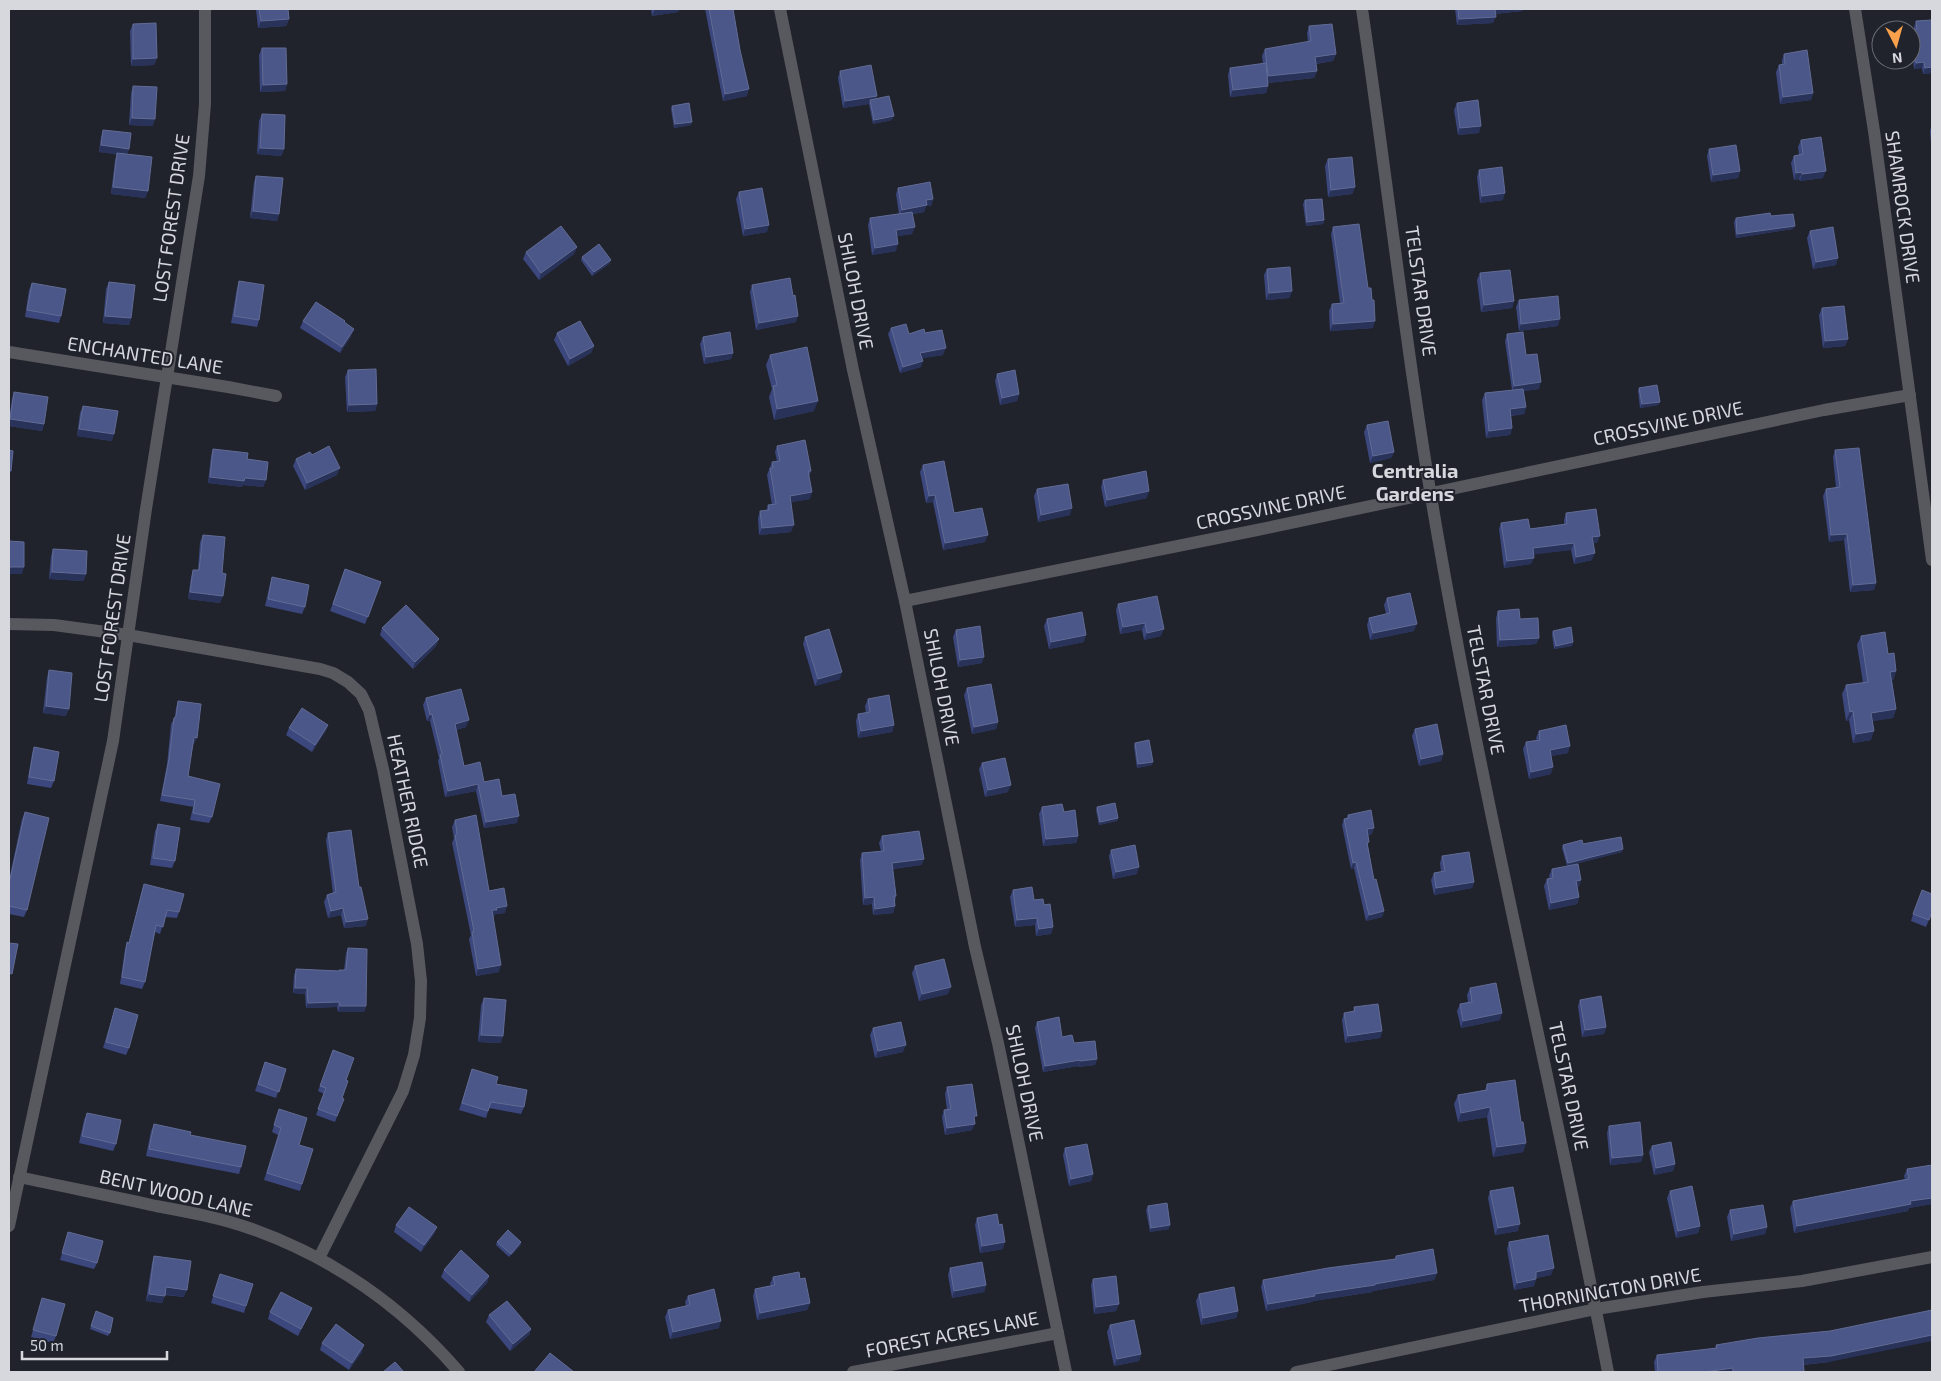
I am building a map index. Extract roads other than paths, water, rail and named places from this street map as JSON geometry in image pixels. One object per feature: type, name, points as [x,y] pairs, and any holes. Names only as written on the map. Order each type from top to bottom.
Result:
[{"type":"street","name":"LOST FOREST DRIVE","points":[[9,1226],[113,740],[199,176],[205,104],[205,9]]},
{"type":"street","name":"SHILOH DRIVE","points":[[780,9],[853,370],[905,601],[975,947],[998,1043],[1066,1372]]},
{"type":"street","name":"TELSTAR DRIVE","points":[[1362,9],[1441,557],[1466,691],[1608,1372]]},
{"type":"street","name":"SHAMROCK DRIVE","points":[[1855,9],[1874,131],[1932,560]]},
{"type":"street","name":"ENCHANTED LANE","points":[[9,352],[276,396]]},
{"type":"street","name":"CROSSVINE DRIVE","points":[[905,601],[1257,530],[1824,410],[1910,395]]},
{"type":"street","name":"HEATHER RIDGE","points":[[9,624],[54,625],[128,635],[327,671],[348,682],[361,694],[369,710],[383,769],[417,944],[421,981],[420,1018],[414,1055],[403,1091],[319,1258]]},
{"type":"street","name":"BENT WOOD LANE","points":[[19,1177],[216,1218],[284,1242],[319,1258],[357,1281],[401,1314],[459,1372]]},
{"type":"street","name":"THORNINGTON DRIVE","points":[[1296,1372],[1596,1309],[1703,1292],[1802,1281],[1932,1257]]},
{"type":"street","name":"FOREST ACRES LANE","points":[[853,1372],[1058,1333]]},
{"type":"district","name":"Centralia Gardens","points":[[1415,482]]}]
